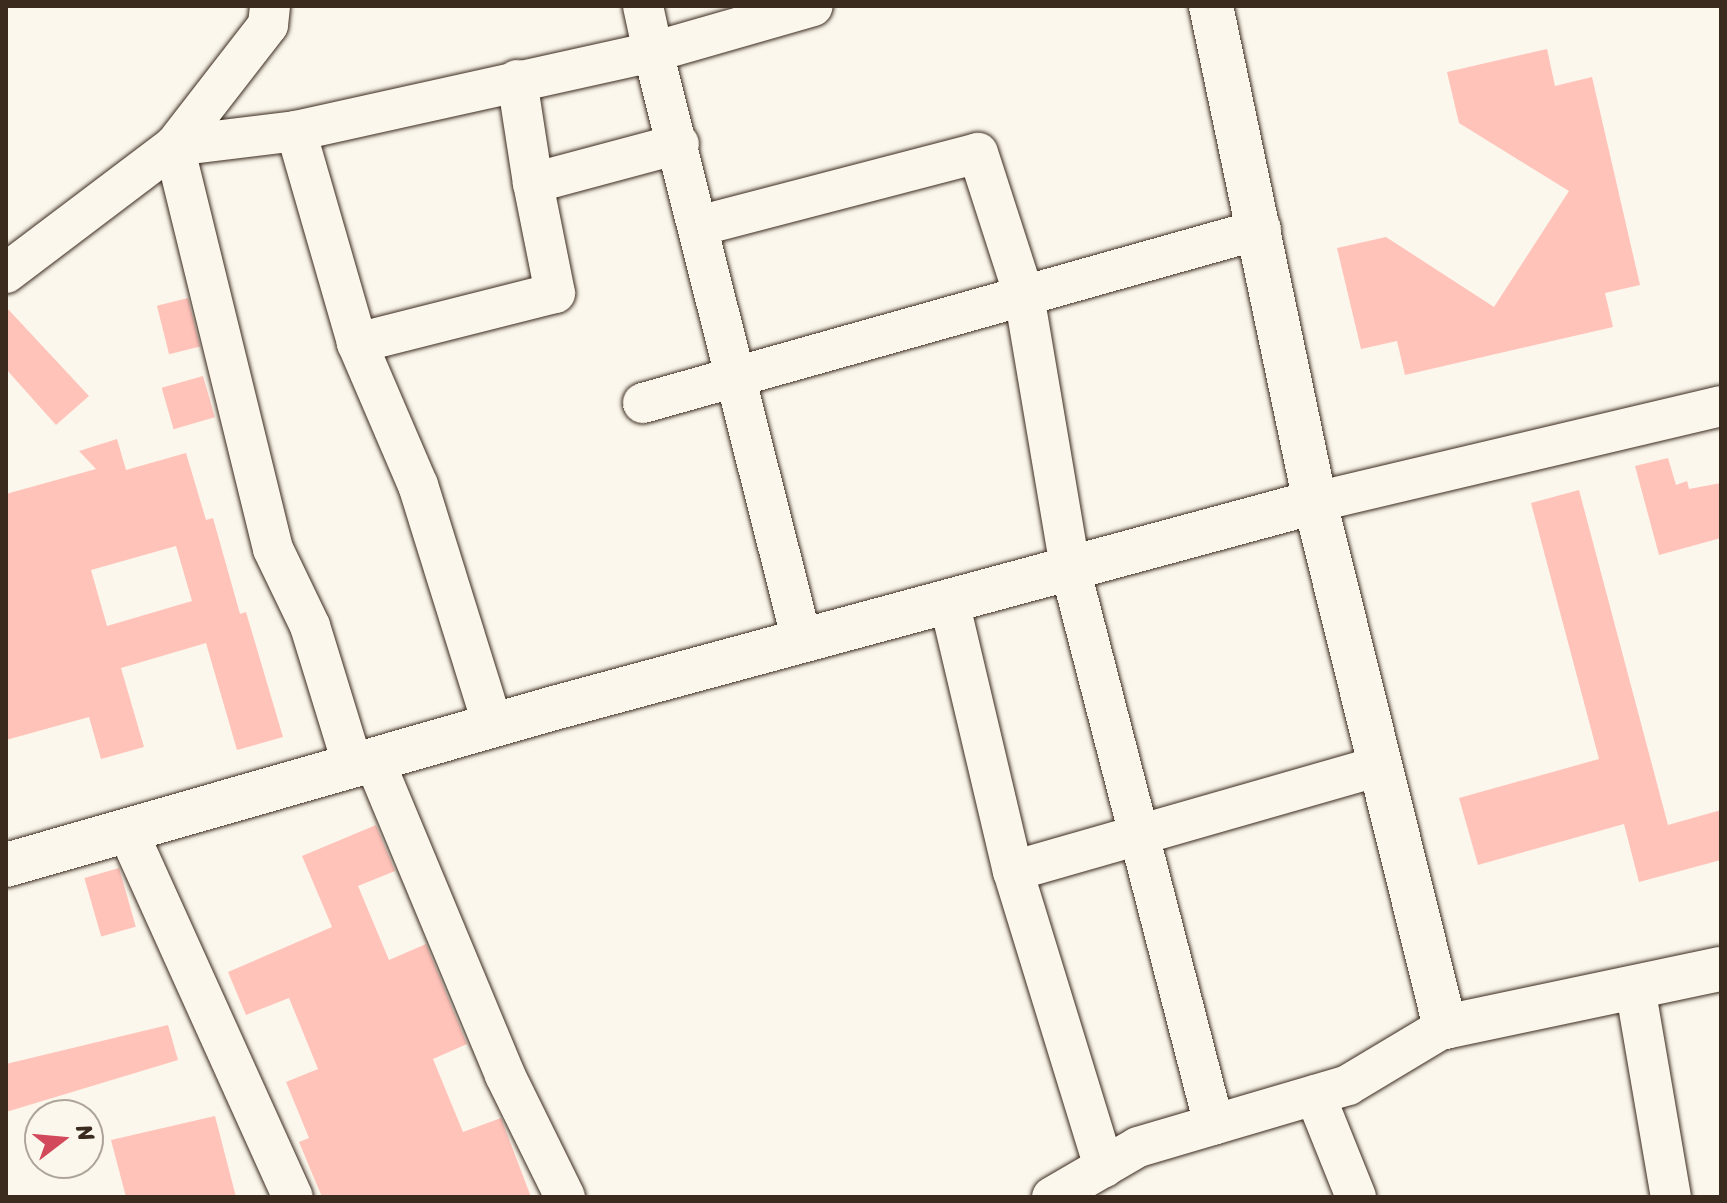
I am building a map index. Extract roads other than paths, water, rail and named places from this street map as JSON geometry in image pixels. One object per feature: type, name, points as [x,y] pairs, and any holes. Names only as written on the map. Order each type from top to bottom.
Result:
[{"type":"street","points":[[6,273],[174,146],[268,25],[270,6]]},
{"type":"street","points":[[643,6],[733,376],[802,641]]},
{"type":"street","points":[[174,146],[296,131],[653,52],[813,6]]},
{"type":"street","points":[[1211,6],[1261,229],[1315,502],[1445,1027]]},
{"type":"street","points":[[357,343],[555,293],[517,80]]},
{"type":"street","points":[[296,131],[357,343],[418,485],[493,726]]},
{"type":"street","points":[[533,183],[679,144]]},
{"type":"street","points":[[174,146],[273,549],[310,626],[364,763],[505,1075],[565,1197]]},
{"type":"street","points":[[698,226],[978,153],[1024,295],[1070,568],[1135,836],[1214,1125]]},
{"type":"street","points":[[643,403],[1261,229]]},
{"type":"street","points":[[6,865],[493,726],[1315,502],[1721,406]]},
{"type":"street","points":[[949,601],[1013,871],[1104,1167]]},
{"type":"street","points":[[1013,871],[1380,766]]},
{"type":"street","points":[[127,830],[293,1197]]},
{"type":"street","points":[[1052,1197],[1138,1147],[1348,1085],[1445,1027],[1721,969]]},
{"type":"street","points":[[1635,987],[1671,1197]]},
{"type":"street","points":[[1315,1095],[1356,1197]]}]
